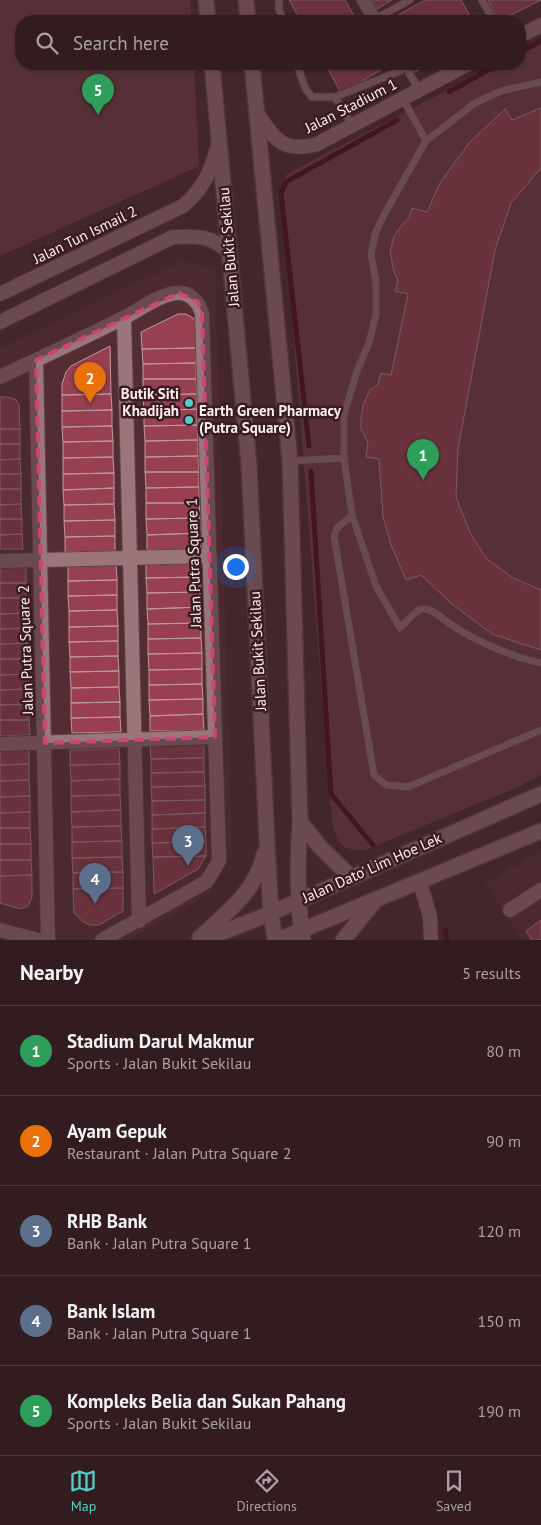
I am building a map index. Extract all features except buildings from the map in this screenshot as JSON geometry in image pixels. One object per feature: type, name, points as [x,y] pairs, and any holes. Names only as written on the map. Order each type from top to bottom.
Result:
[{"type":"street","points":[[206,0],[207,15]]},
{"type":"street","points":[[246,0],[247,15]]},
{"type":"street","points":[[526,33],[541,25]]},
{"type":"street","name":"Jalan Bukit Sekilau","points":[[213,70],[249,465],[271,913],[277,940]]},
{"type":"street","points":[[253,70],[290,461],[300,822],[297,857],[298,900],[303,935]]},
{"type":"street","name":"Jalan Stadium 1","points":[[256,111],[276,138],[293,148],[306,147],[317,144],[457,70]]},
{"type":"street","name":"Jalan Tun Ismail 2","points":[[0,294],[183,206],[196,195],[205,182],[213,165],[219,142]]},
{"type":"street","points":[[0,322],[173,237],[191,236],[205,238],[218,242],[230,253]]},
{"type":"street","name":"Jalan Putra Square 1","points":[[0,377],[124,318],[166,295],[179,292],[189,295],[198,302],[202,313],[219,860],[207,880],[199,886],[102,940]]},
{"type":"street","points":[[124,318],[139,921]]},
{"type":"street","name":"Jalan Putra Square 2","points":[[36,360],[48,940]]},
{"type":"street","points":[[0,561],[210,556]]},
{"type":"street","points":[[0,744],[215,736]]},
{"type":"street","name":"Jalan Dato' Lim Hoe Lek","points":[[202,940],[271,913],[541,794]]},
{"type":"street","points":[[300,822],[321,848],[351,877]]},
{"type":"street","name":"Jalan Dato' Lim Hoe Lek","points":[[277,940],[303,935],[377,899],[541,831]]},
{"type":"street","points":[[198,940],[246,894],[262,866],[267,842]]},
{"type":"street","points":[[420,882],[430,917],[431,940]]},
{"type":"street","points":[[510,910],[541,890]]},
{"type":"street","points":[[343,940],[377,899]]},
{"type":"street","points":[[0,930],[38,940]]},
{"type":"lane","points":[[279,0],[281,15]]},
{"type":"lane","points":[[360,0],[372,15]]},
{"type":"lane","points":[[367,0],[374,15]]},
{"type":"lane","points":[[384,15],[410,0]]},
{"type":"lane","points":[[482,0],[491,15]]},
{"type":"lane","points":[[299,70],[304,88],[312,96],[335,97],[399,70]]},
{"type":"lane","points":[[407,70],[419,90]]},
{"type":"lane","points":[[541,82],[501,91],[474,103],[426,141],[375,234],[371,255],[376,282],[376,314],[370,343],[357,371],[344,415],[344,458],[352,515],[376,586],[400,628],[416,612],[424,609],[431,610],[452,626],[480,642],[541,663]]},
{"type":"lane","points":[[335,97],[352,125]]},
{"type":"lane","points":[[403,99],[426,141]]},
{"type":"lane","points":[[290,461],[344,458]]},
{"type":"lane","points":[[352,515],[337,528],[334,536],[374,775],[386,785],[408,787],[541,730]]},
{"type":"highlighted area","points":[[179,293],[198,302],[202,313],[215,737],[45,743],[36,360]]},
{"type":"shaded area","points":[[0,0],[190,0],[191,15],[15,15],[15,70],[194,70],[199,166],[0,256]]},
{"type":"shaded area","points":[[541,41],[541,775],[513,789],[365,850],[350,849],[338,840],[332,821],[282,186],[287,174],[486,70],[526,70],[526,49]]},
{"type":"shaded area","points":[[181,261],[215,269],[232,855],[209,894],[128,940],[0,940],[0,348]]},
{"type":"shaded area","points":[[541,851],[541,940],[522,940],[485,883]]},
{"type":"waterway","points":[[526,49],[541,41]]},
{"type":"waterway","points":[[449,92],[488,70]]},
{"type":"waterway","points":[[309,446],[281,193],[286,182],[397,120]]},
{"type":"waterway","points":[[311,471],[331,794],[373,845]]},
{"type":"waterway","points":[[445,930],[447,940]]},
{"type":"place","name":"Kompleks Belia dan Sukan Pahang","points":[[98,115]]},
{"type":"place","name":"Ayam Gepuk","points":[[90,403]]},
{"type":"place","name":"Butik Siti Khadijah","points":[[189,403]]},
{"type":"place","name":"Earth Green Pharmacy (Putra Square)","points":[[189,420]]},
{"type":"place","name":"Stadium Darul Makmur","points":[[423,480]]},
{"type":"place","name":"RHB Bank","points":[[188,866]]},
{"type":"place","name":"Bank Islam","points":[[95,904]]}]
